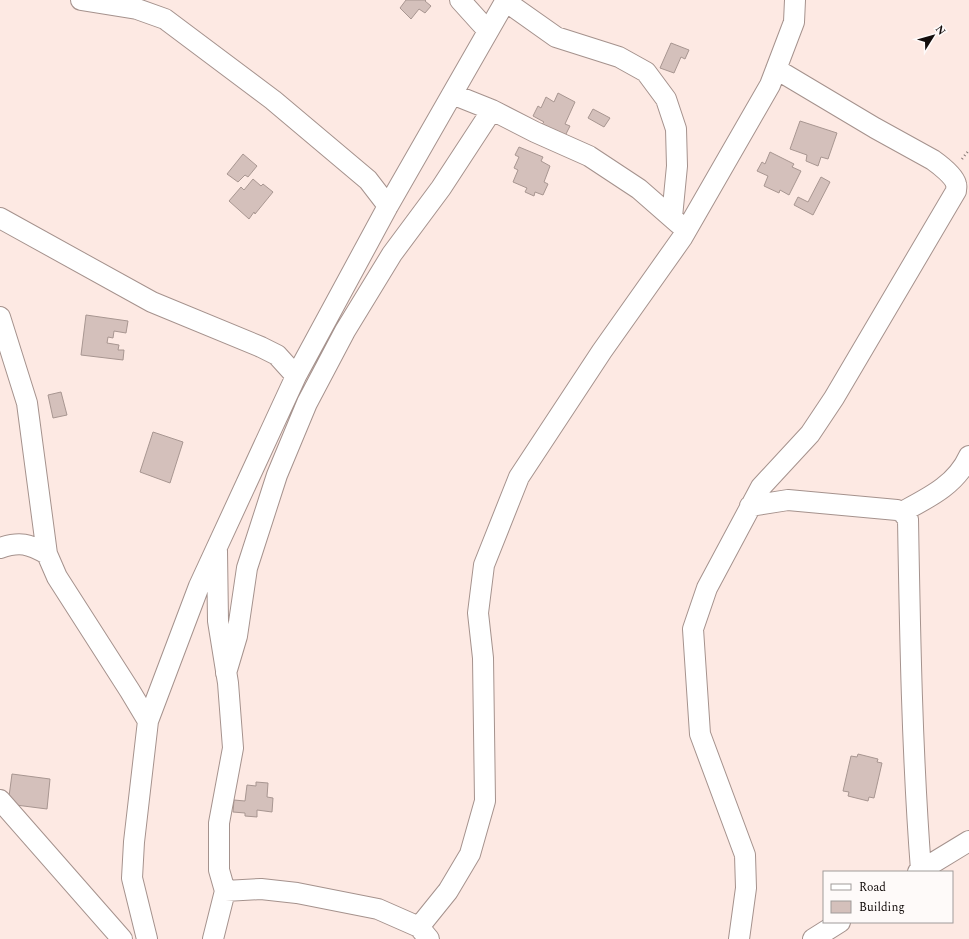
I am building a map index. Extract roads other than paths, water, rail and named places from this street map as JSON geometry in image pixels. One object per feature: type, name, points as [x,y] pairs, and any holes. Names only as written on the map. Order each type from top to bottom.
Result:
[{"type":"street","points":[[81,0],[136,10],[165,19],[273,100],[368,180],[388,206]]},
{"type":"street","points":[[460,0],[488,32]]},
{"type":"street","points":[[147,939],[132,878],[134,842],[148,722],[199,586],[296,376],[388,206],[505,0],[556,37],[619,57],[646,72],[666,99],[676,130],[679,224]]},
{"type":"street","points":[[225,891],[261,890],[297,893],[378,909],[424,933],[470,854],[486,801],[483,658],[478,613],[484,565],[519,477],[602,350],[679,224],[770,85],[794,22],[795,0]]},
{"type":"street","points":[[738,939],[746,888],[745,855],[700,734],[693,629],[707,588],[761,487],[810,434],[834,398],[956,191],[956,183],[942,167],[933,160],[875,128],[776,69]]},
{"type":"street","points":[[452,94],[492,110],[535,132],[589,156],[639,189],[679,224]]},
{"type":"street","points":[[226,673],[237,636],[247,568],[277,475],[308,403],[344,331],[392,254],[441,188],[492,110]]},
{"type":"street","points":[[0,218],[152,302],[277,355],[296,376]]},
{"type":"street","points":[[0,317],[27,403],[47,554],[57,577],[130,691],[148,722]]},
{"type":"street","points":[[902,512],[937,492],[955,478],[969,456]]},
{"type":"street","points":[[750,506],[788,500],[897,510],[902,512],[908,519],[910,664],[920,871],[969,841]]},
{"type":"street","points":[[0,548],[23,544],[33,546],[47,554]]},
{"type":"street","points":[[213,939],[225,891],[219,870],[219,823],[233,748],[226,673],[218,621],[217,545]]},
{"type":"street","points":[[0,800],[122,939]]},
{"type":"street","points":[[813,939],[838,923]]}]
